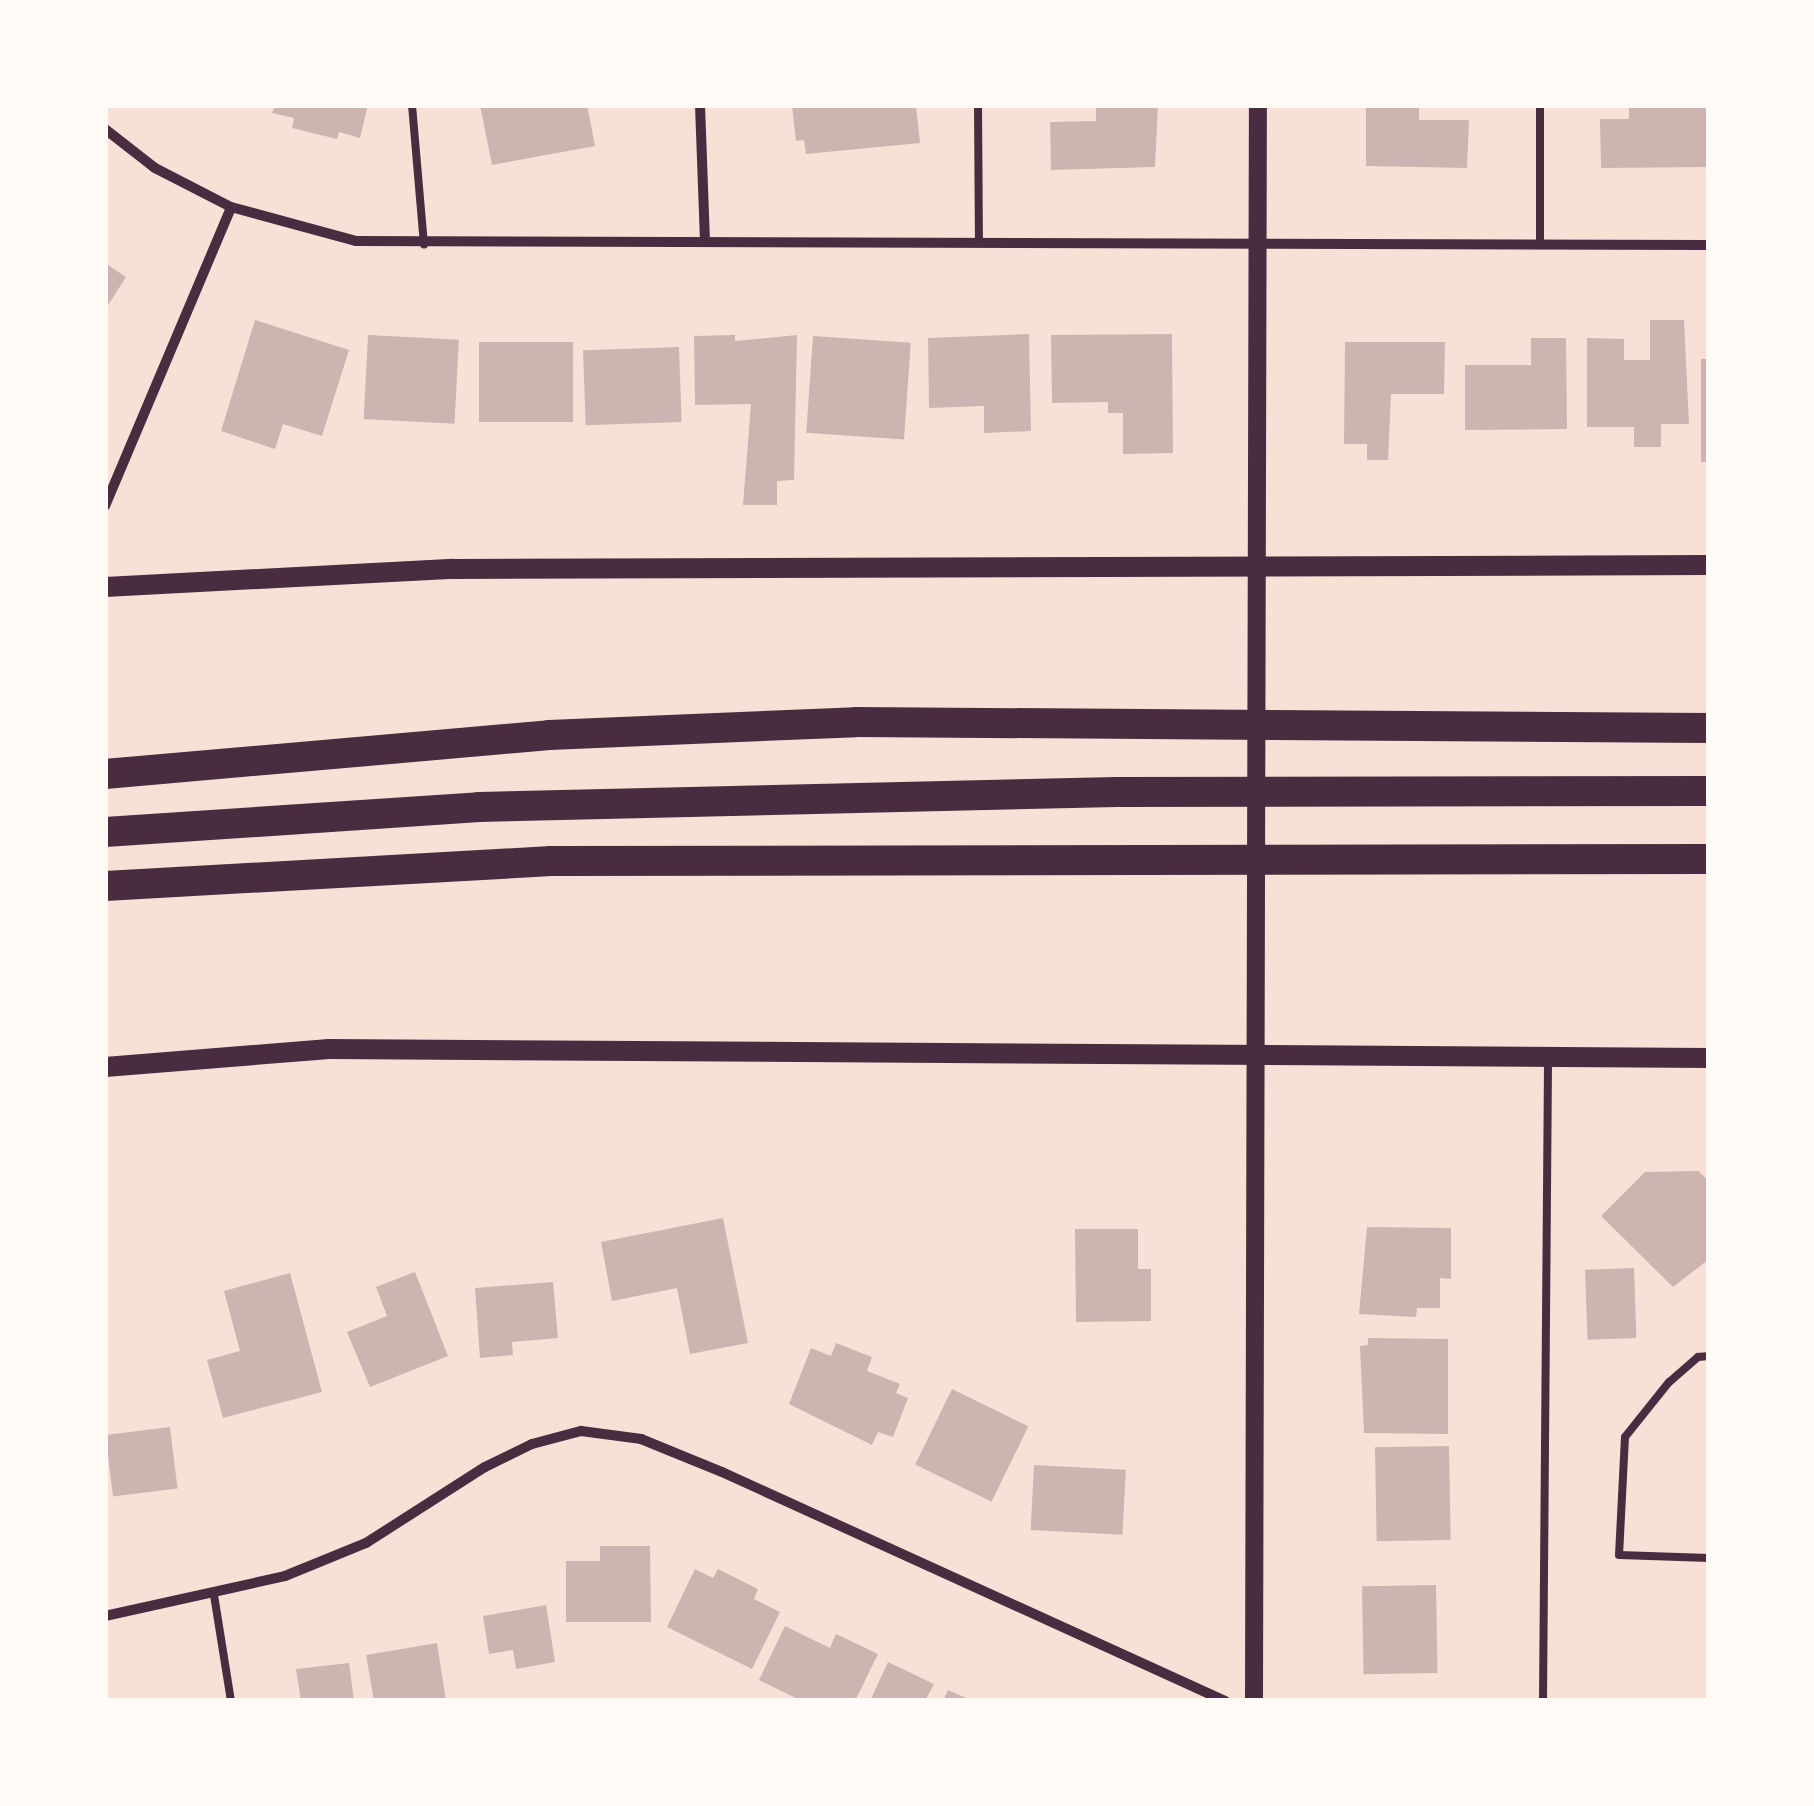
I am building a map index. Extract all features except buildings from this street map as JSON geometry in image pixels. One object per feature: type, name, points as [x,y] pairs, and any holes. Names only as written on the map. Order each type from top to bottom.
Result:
[{"type":"highway","points":[[105,774],[549,735],[856,722],[1402,722],[1709,728]]},
{"type":"highway","points":[[105,832],[479,807],[1117,792],[1709,790]]},
{"type":"highway","points":[[105,886],[551,861],[1709,859]]},
{"type":"main road","points":[[105,587],[454,569],[1256,563],[1709,565]]},
{"type":"main road","points":[[105,1067],[329,1049],[1709,1058]]},
{"type":"street","points":[[700,105],[705,240]]},
{"type":"street","points":[[1254,1701],[1258,105]]},
{"type":"street","points":[[105,130],[155,168],[231,208],[356,241],[424,244],[1256,239],[1709,245]]},
{"type":"street","points":[[105,506],[231,208]]},
{"type":"street","points":[[105,1616],[214,1596],[285,1576],[366,1543],[485,1467],[532,1444],[582,1431],[642,1439],[722,1472],[1225,1701]]},
{"type":"lane","points":[[412,105],[424,244]]},
{"type":"lane","points":[[978,105],[979,239]]},
{"type":"lane","points":[[1540,105],[1540,242]]},
{"type":"lane","points":[[1543,1701],[1548,1057]]},
{"type":"lane","points":[[1709,1356],[1698,1357],[1669,1382],[1625,1437],[1620,1556],[1709,1558]]},
{"type":"lane","points":[[214,1596],[231,1701]]}]
